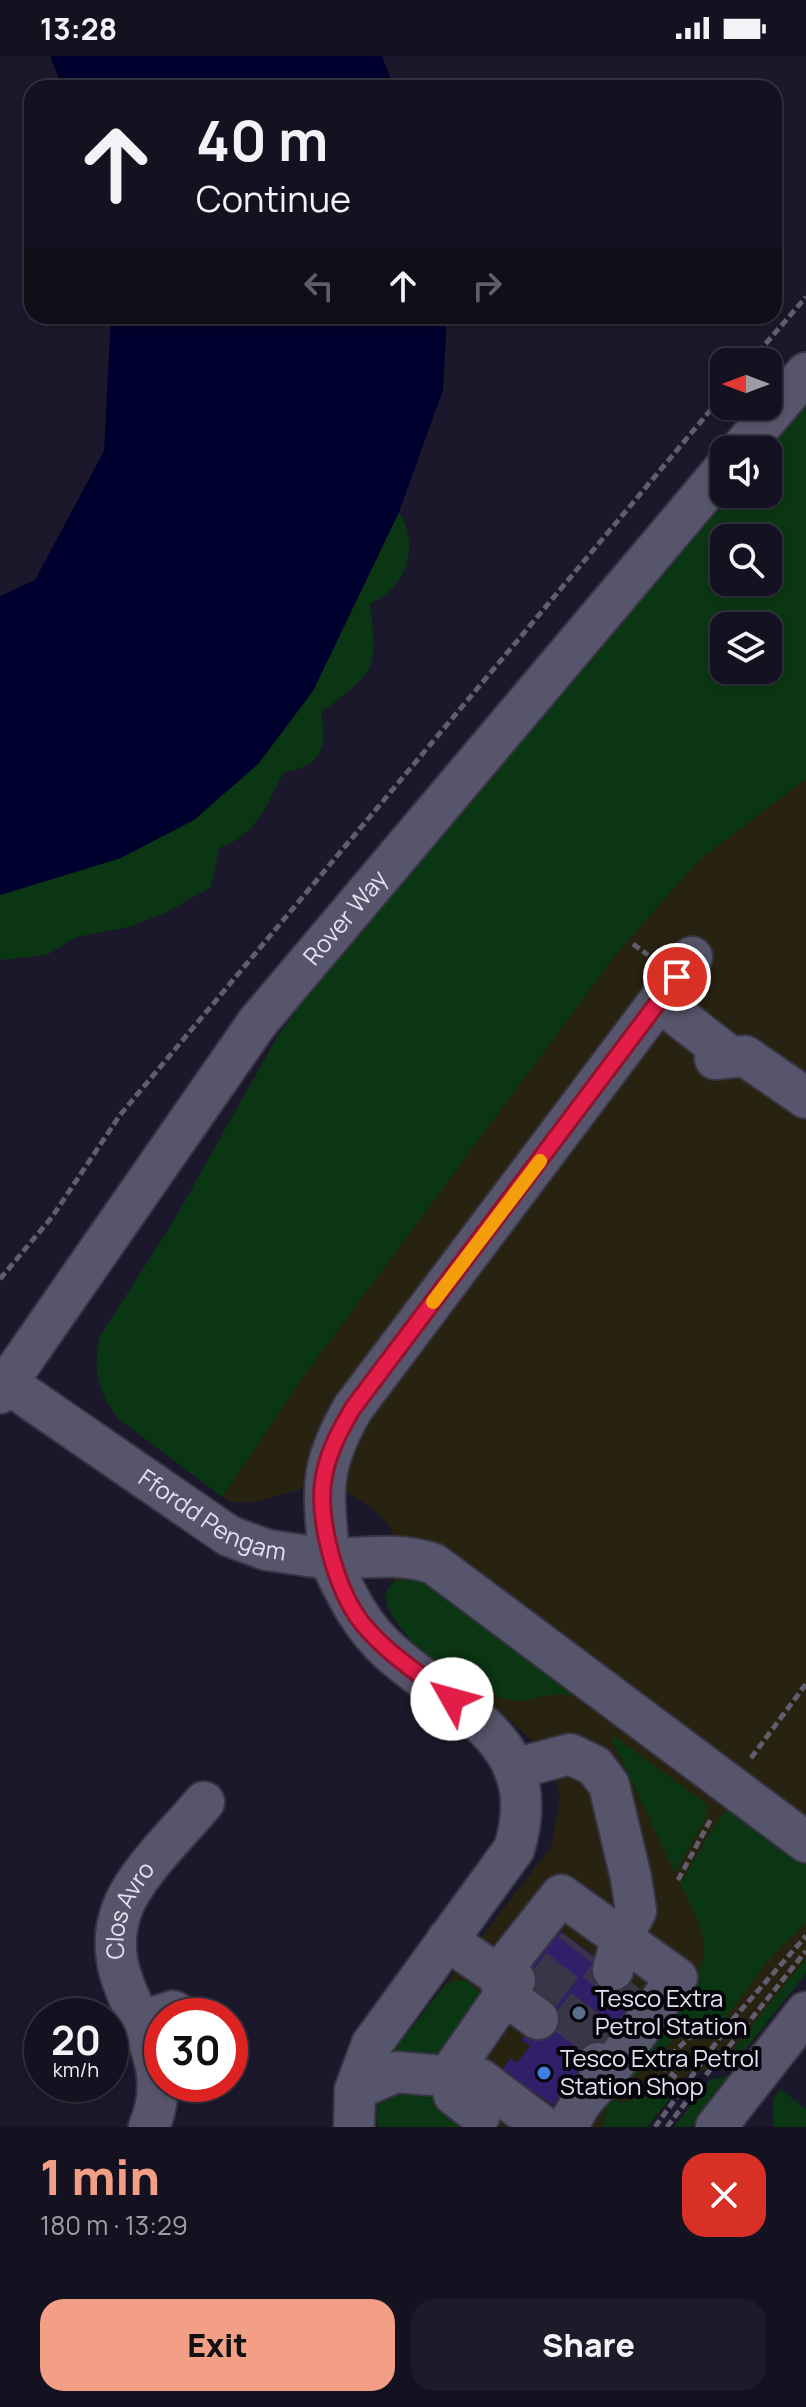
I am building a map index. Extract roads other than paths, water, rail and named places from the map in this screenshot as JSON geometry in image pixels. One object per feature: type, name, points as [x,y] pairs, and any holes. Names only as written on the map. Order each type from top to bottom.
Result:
[{"type":"street","points":[[752,436],[806,373]]},
{"type":"street","name":"Rover Way","points":[[4,1388],[257,1023],[710,486]]},
{"type":"street","points":[[355,2108],[372,2044],[514,1849],[521,1816],[514,1769],[500,1740],[390,1651],[360,1621],[329,1559],[323,1480],[333,1442],[353,1408],[692,957]]},
{"type":"street","points":[[660,1002],[722,1057],[745,1056],[806,1098]]},
{"type":"street","name":"Ffordd Pengam","points":[[4,1388],[229,1536],[267,1550],[329,1559],[396,1556],[415,1557],[434,1564],[806,1842]]},
{"type":"street","points":[[514,1769],[570,1754],[595,1766],[609,1785],[636,1911],[608,1954]]},
{"type":"street","name":"Clos Avro","points":[[149,2127],[156,2106],[157,2067],[152,2042],[117,1971],[115,1948],[129,1893],[204,1802]]},
{"type":"street","points":[[472,2090],[456,2065],[520,1996],[561,1895],[608,1954],[677,1978],[602,2072],[567,2127]]},
{"type":"street","points":[[447,1940],[520,1996]]},
{"type":"street","points":[[716,2127],[806,2012]]},
{"type":"street","points":[[355,2108],[396,2072],[472,2090],[544,2127]]},
{"type":"street","points":[[585,2127],[602,2072]]},
{"type":"water","points":[[50,56],[382,56],[391,80],[60,80]]},
{"type":"water","points":[[111,324],[447,324],[443,390],[399,512],[313,691],[259,763],[194,820],[121,858],[0,895],[0,596],[35,580],[104,451]]},
{"type":"tunnel","points":[[538,1997],[578,1945]]},
{"type":"tunnel","points":[[563,2037],[613,1970]]},
{"type":"tunnel","points":[[592,2059],[644,1992]]},
{"type":"place","name":"Tesco Extra Petrol Station","points":[[579,2013]]},
{"type":"place","name":"Tesco Extra Petrol Station Shop","points":[[544,2073]]}]
